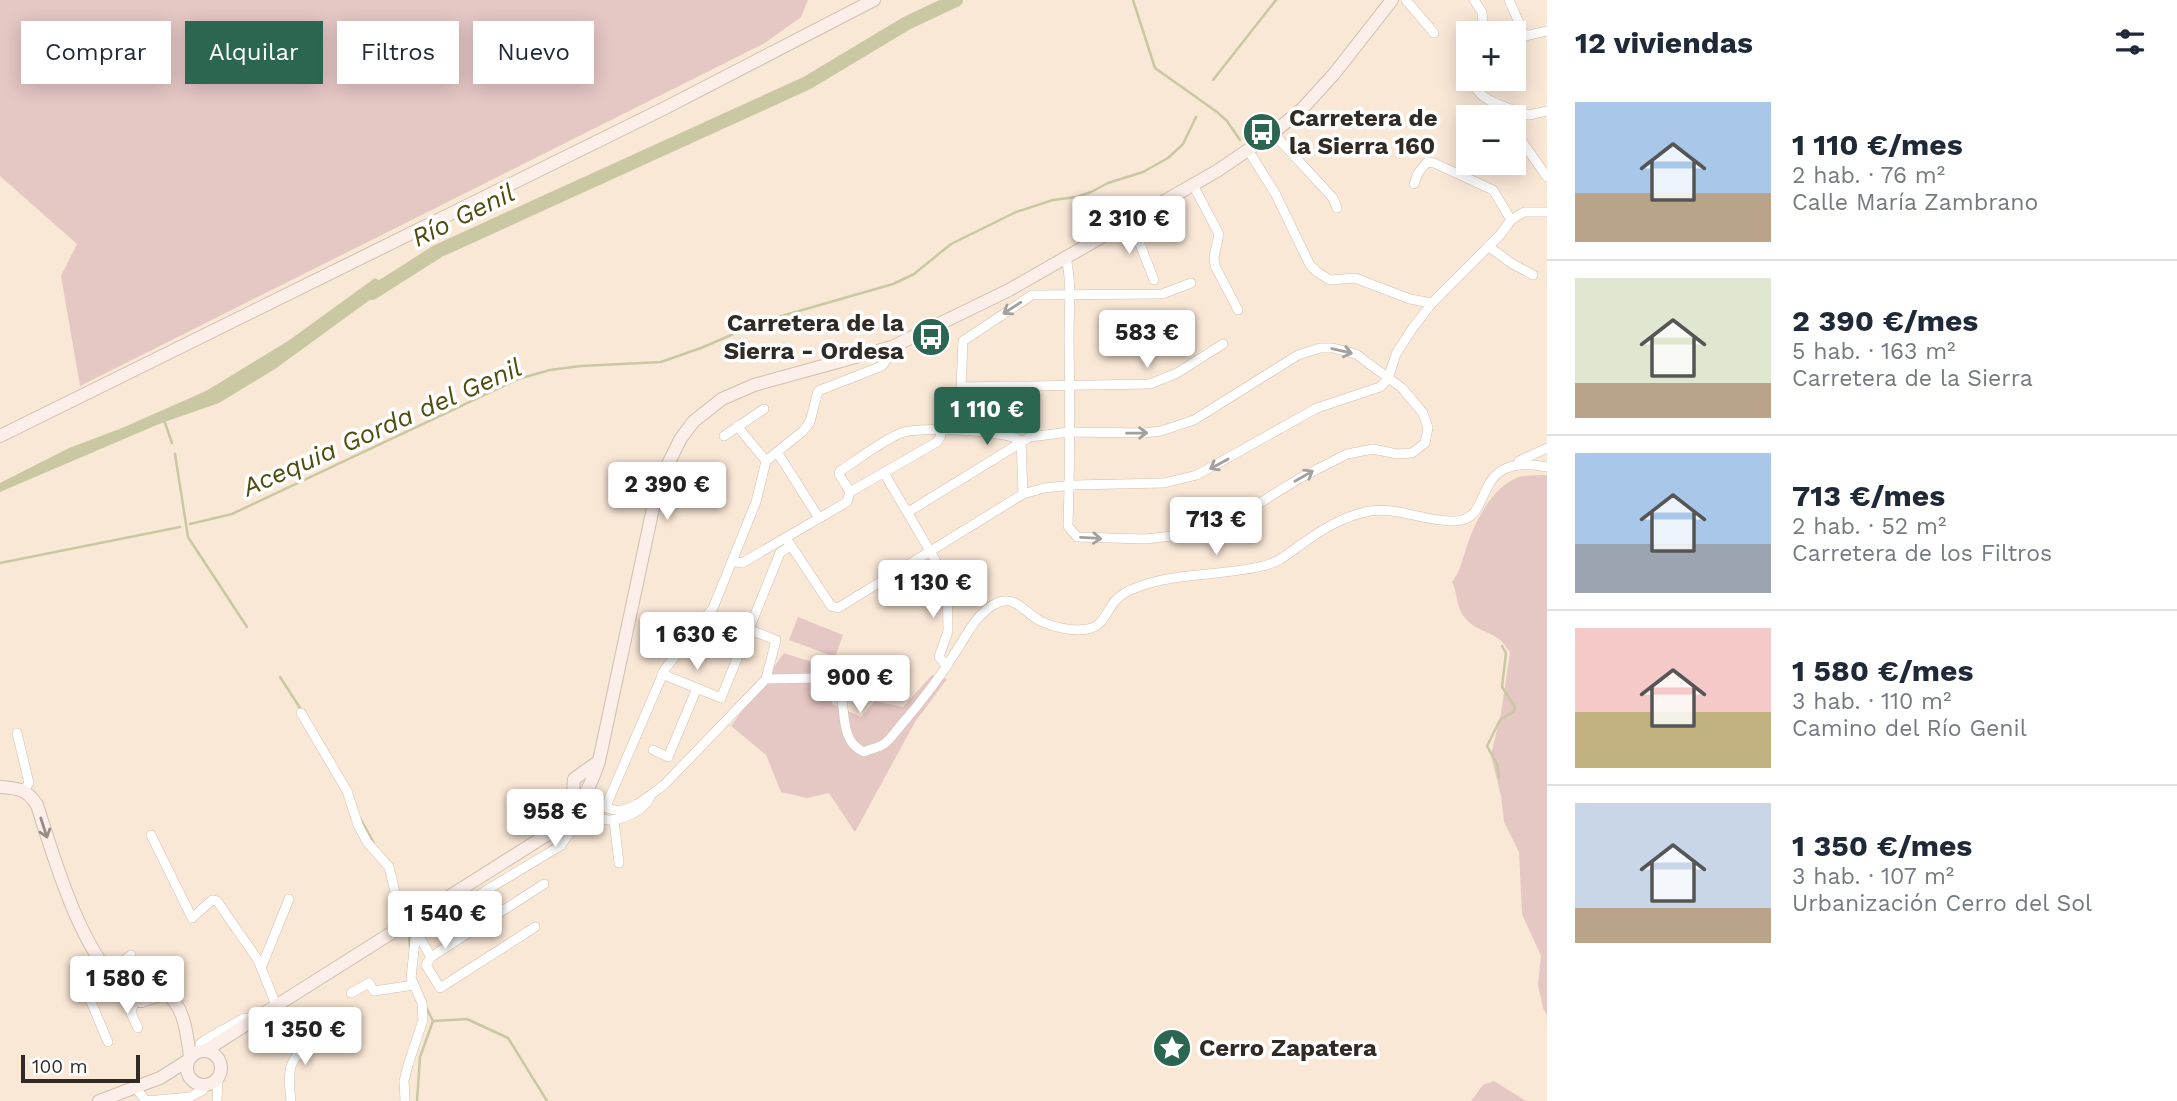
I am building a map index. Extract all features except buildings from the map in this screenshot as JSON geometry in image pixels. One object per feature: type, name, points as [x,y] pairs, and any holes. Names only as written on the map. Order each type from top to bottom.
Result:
[{"type":"street","points":[[0,433],[81,397],[663,109],[874,0]]},
{"type":"street","points":[[99,1101],[160,1078],[240,1030],[276,1005],[414,925],[564,822],[582,800],[599,761],[653,508],[663,474],[681,438],[708,408],[734,392],[892,348],[1066,258],[1193,185],[1273,133],[1315,96],[1392,0]]},
{"type":"street","points":[[1406,0],[1434,33]]},
{"type":"street","points":[[1474,0],[1482,12],[1483,21]]},
{"type":"street","points":[[1509,0],[1518,21]]},
{"type":"street","points":[[1526,36],[1547,31]]},
{"type":"street","points":[[1480,91],[1486,99],[1498,105]]},
{"type":"street","points":[[1526,118],[1547,111]]},
{"type":"street","points":[[1273,133],[1333,198],[1337,208]]},
{"type":"street","points":[[1526,139],[1547,177]]},
{"type":"street","points":[[1248,150],[1275,193],[1316,271],[1329,280],[1355,278],[1410,299],[1432,303]]},
{"type":"street","points":[[1414,184],[1418,173],[1427,162],[1434,163],[1493,190],[1511,219]]},
{"type":"street","points":[[883,349],[1214,167],[1222,166]]},
{"type":"street","points":[[1193,185],[1219,234],[1214,257],[1215,266],[1238,310]]},
{"type":"street","points":[[788,542],[834,608],[838,608],[1023,494],[1044,488],[1155,484],[1197,475],[1317,408],[1380,387],[1388,379],[1396,354],[1432,303],[1500,234],[1511,219],[1524,212],[1547,212]]},
{"type":"street","points":[[1131,221],[1158,287]]},
{"type":"street","points":[[908,512],[1021,441],[1045,434],[1069,432],[1144,433],[1178,426],[1194,420],[1298,355],[1321,348],[1356,354],[1402,388],[1427,421],[1428,436],[1419,449],[1406,454],[1373,449],[1348,454],[1300,478],[1237,517],[1210,527],[1164,538],[1077,537],[1068,526],[1069,487],[1069,432],[1069,386],[1069,295],[1066,258],[1072,250],[1096,232]]},
{"type":"street","points":[[1488,246],[1533,275]]},
{"type":"street","points":[[1024,272],[1037,269],[1056,258],[1066,258]]},
{"type":"street","points":[[1191,283],[1069,295],[1032,295],[963,341],[961,387],[1150,384],[1177,373],[1223,344]]},
{"type":"street","points":[[606,806],[662,674],[713,608],[756,502],[766,461],[793,440],[810,422],[818,391],[882,366],[887,359],[883,349]]},
{"type":"street","points":[[724,436],[764,409]]},
{"type":"street","points":[[737,426],[766,461]]},
{"type":"street","points":[[850,492],[839,474],[840,471],[903,432],[963,430],[1002,433],[1021,441]]},
{"type":"street","points":[[733,561],[742,563],[788,542],[847,502],[850,492],[937,442],[941,436],[940,431]]},
{"type":"street","points":[[1021,441],[1023,494]]},
{"type":"street","points":[[1518,465],[1519,461],[1547,447]]},
{"type":"street","points":[[777,452],[820,519]]},
{"type":"street","points":[[766,679],[818,678],[838,685],[844,697],[845,731],[854,748],[864,752],[885,744],[920,704],[979,618],[988,608],[1001,601],[1008,600],[1018,604],[1051,625],[1091,629],[1102,621],[1119,597],[1138,587],[1184,576],[1269,565],[1331,525],[1371,511],[1400,511],[1450,521],[1465,519],[1478,509],[1486,488],[1495,475],[1518,465],[1547,467]]},
{"type":"street","points":[[884,473],[947,580],[948,631],[939,657],[947,666]]},
{"type":"street","points":[[662,674],[721,698],[780,553],[788,542]]},
{"type":"street","points":[[582,800],[618,811],[652,793],[684,764],[766,679],[776,640],[708,614]]},
{"type":"street","points":[[653,750],[668,757],[697,688]]},
{"type":"street","points":[[301,713],[347,791],[358,825],[367,842],[389,867],[398,904],[414,925],[431,957]]},
{"type":"street","points":[[17,733],[29,783],[24,790]]},
{"type":"street","points":[[0,787],[24,790],[37,805],[55,860],[94,953],[134,1001],[142,1002],[165,993],[170,996],[176,1003],[196,1054]]},
{"type":"street","points":[[414,925],[455,908],[561,846],[571,830],[585,819],[614,820],[642,809],[648,804],[652,793]]},
{"type":"street","points":[[614,820],[619,863]]},
{"type":"street","points":[[151,835],[192,918],[212,900],[217,901],[258,960],[276,1005]]},
{"type":"street","points":[[535,927],[440,988],[426,965],[431,957],[544,884]]},
{"type":"street","points":[[261,968],[289,899]]},
{"type":"street","points":[[405,1101],[406,1073],[423,1020],[422,1003],[411,978],[414,925]]},
{"type":"street","points":[[109,972],[131,955]]},
{"type":"street","points":[[351,993],[369,983],[374,991],[414,985]]},
{"type":"street","points":[[107,1042],[89,997],[118,984]]},
{"type":"street","points":[[134,1001],[131,1013],[138,1028]]},
{"type":"street","points":[[192,1080],[187,1071],[200,1044],[244,1018],[254,1019]]},
{"type":"street","points":[[220,1061],[240,1030]]},
{"type":"street","points":[[291,1101],[288,1076],[292,1060],[318,1034]]},
{"type":"street","points":[[196,1054],[215,1054],[220,1061],[221,1071],[215,1101]]},
{"type":"street","points":[[160,1078],[192,1080],[206,1085],[215,1101]]},
{"type":"street","points":[[135,1087],[146,1101],[190,1097],[218,1078]]},
{"type":"shaded area","points":[[0,0],[808,0],[801,17],[765,43],[80,386],[61,276],[77,244],[0,176]]},
{"type":"shaded area","points":[[375,278],[389,286],[275,369],[219,403],[159,424],[0,492],[0,483],[69,448],[206,391],[288,341]]},
{"type":"shaded area","points":[[1547,475],[1547,1015],[1538,985],[1541,956],[1522,914],[1519,852],[1504,822],[1491,755],[1501,713],[1510,652],[1499,639],[1465,618],[1452,582],[1473,530],[1492,498],[1509,482],[1519,477]]},
{"type":"shaded area","points":[[798,617],[843,635],[835,657],[789,640]]},
{"type":"shaded area","points":[[784,653],[833,669],[832,704],[861,717],[875,701],[903,707],[932,675],[947,679],[915,722],[855,832],[829,793],[807,798],[781,792],[766,755],[731,726]]},
{"type":"shaded area","points":[[1494,1081],[1526,1101],[1471,1101],[1483,1085]]},
{"type":"waterway","name":"Río Genil","points":[[372,293],[438,251],[807,83],[907,23],[956,0]]},
{"type":"waterway","points":[[1133,0],[1155,68],[1217,112],[1240,140]]},
{"type":"waterway","name":"Acequia Gorda del Genil","points":[[1213,80],[1276,0]]},
{"type":"waterway","name":"Acequia Gorda del Genil","points":[[190,524],[232,514],[518,379],[550,370],[581,366],[661,362],[764,321],[893,284],[914,274],[951,244],[1016,212],[1053,200],[1077,197],[1108,183],[1143,172],[1168,158],[1183,144],[1196,117]]},
{"type":"waterway","points":[[164,420],[172,443]]},
{"type":"waterway","points":[[175,454],[188,537],[247,627]]},
{"type":"waterway","name":"Acequia Gorda del Genil","points":[[0,563],[180,527]]},
{"type":"waterway","points":[[1499,778],[1497,764],[1487,746],[1500,720],[1514,711],[1515,707],[1502,687],[1506,653],[1502,646]]},
{"type":"waterway","points":[[280,677],[302,711]]},
{"type":"waterway","points":[[360,818],[374,843]]},
{"type":"waterway","points":[[399,893],[405,906]]},
{"type":"waterway","points":[[408,926],[410,948]]},
{"type":"waterway","points":[[417,1101],[420,1057],[433,1021],[426,1007]]},
{"type":"waterway","points":[[433,1021],[467,1019],[508,1038],[547,1101]]},
{"type":"place","name":"Carretera de la Sierra 160","points":[[1262,132]]},
{"type":"place","name":"Carretera de la Sierra - Ordesa","points":[[931,337]]},
{"type":"place","name":"Cerro Zapatera","points":[[1172,1048]]}]
